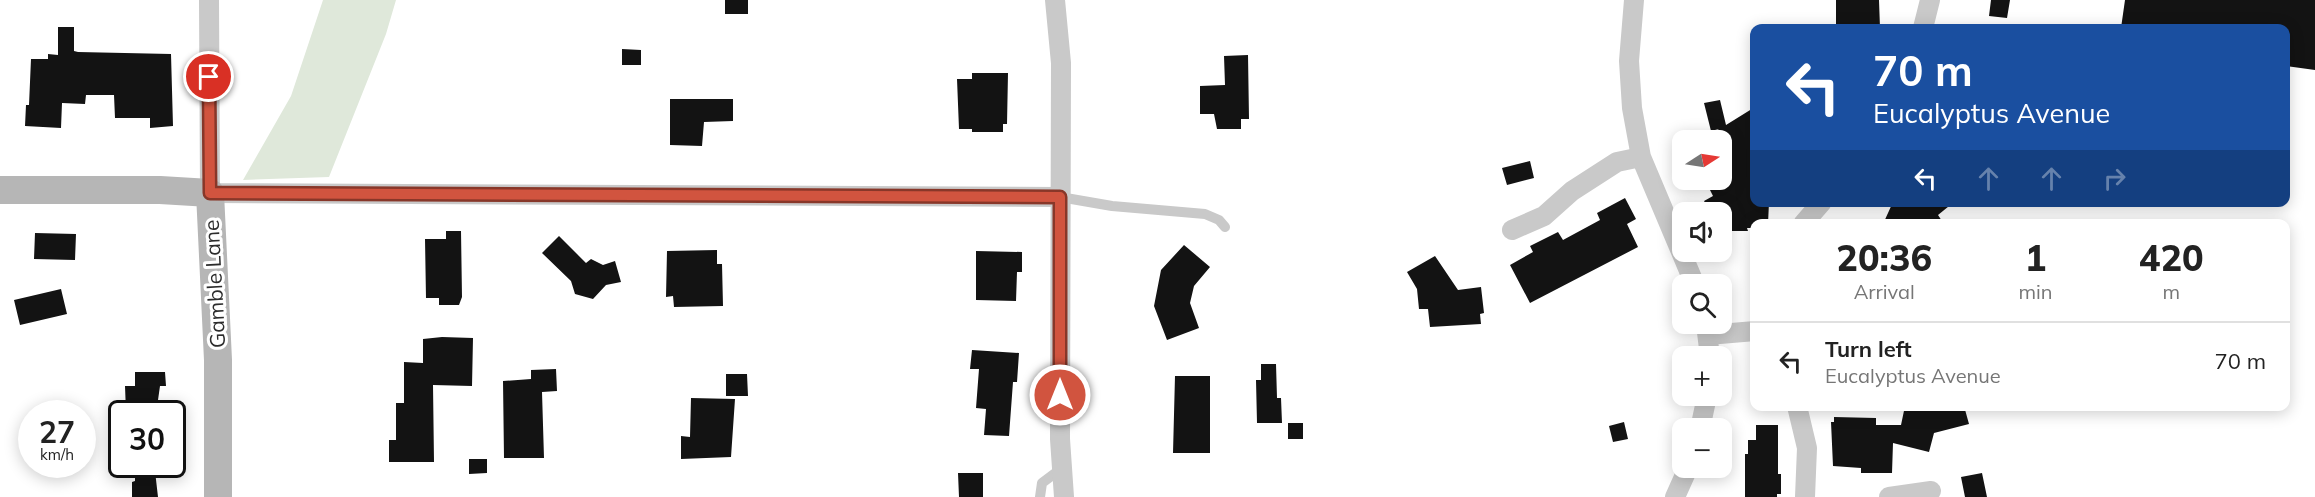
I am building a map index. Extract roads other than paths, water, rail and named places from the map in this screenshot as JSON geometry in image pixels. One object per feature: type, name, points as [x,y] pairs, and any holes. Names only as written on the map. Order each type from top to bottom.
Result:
[{"type":"street","name":"Gamble Lane","points":[[209,0],[210,193],[218,360],[218,497]]},
{"type":"street","points":[[1055,0],[1061,63],[1060,197],[1064,497]]},
{"type":"street","points":[[1634,0],[1629,61],[1632,108],[1641,157],[1690,274]]},
{"type":"street","points":[[1924,24],[1930,0]]},
{"type":"street","points":[[1512,230],[1544,216],[1572,191],[1617,162],[1641,157]]},
{"type":"street","points":[[0,190],[1060,197]]},
{"type":"street","points":[[1807,219],[1818,207]]},
{"type":"street","points":[[1732,330],[1750,331]]},
{"type":"street","points":[[1798,411],[1807,448],[1804,497]]},
{"type":"street","points":[[1675,497],[1684,478]]},
{"type":"street","points":[[1889,497],[1931,491]]},
{"type":"lane","points":[[1060,197],[1080,203],[1205,214],[1219,220],[1226,227]]},
{"type":"lane","points":[[1040,497],[1042,483],[1062,468]]}]
